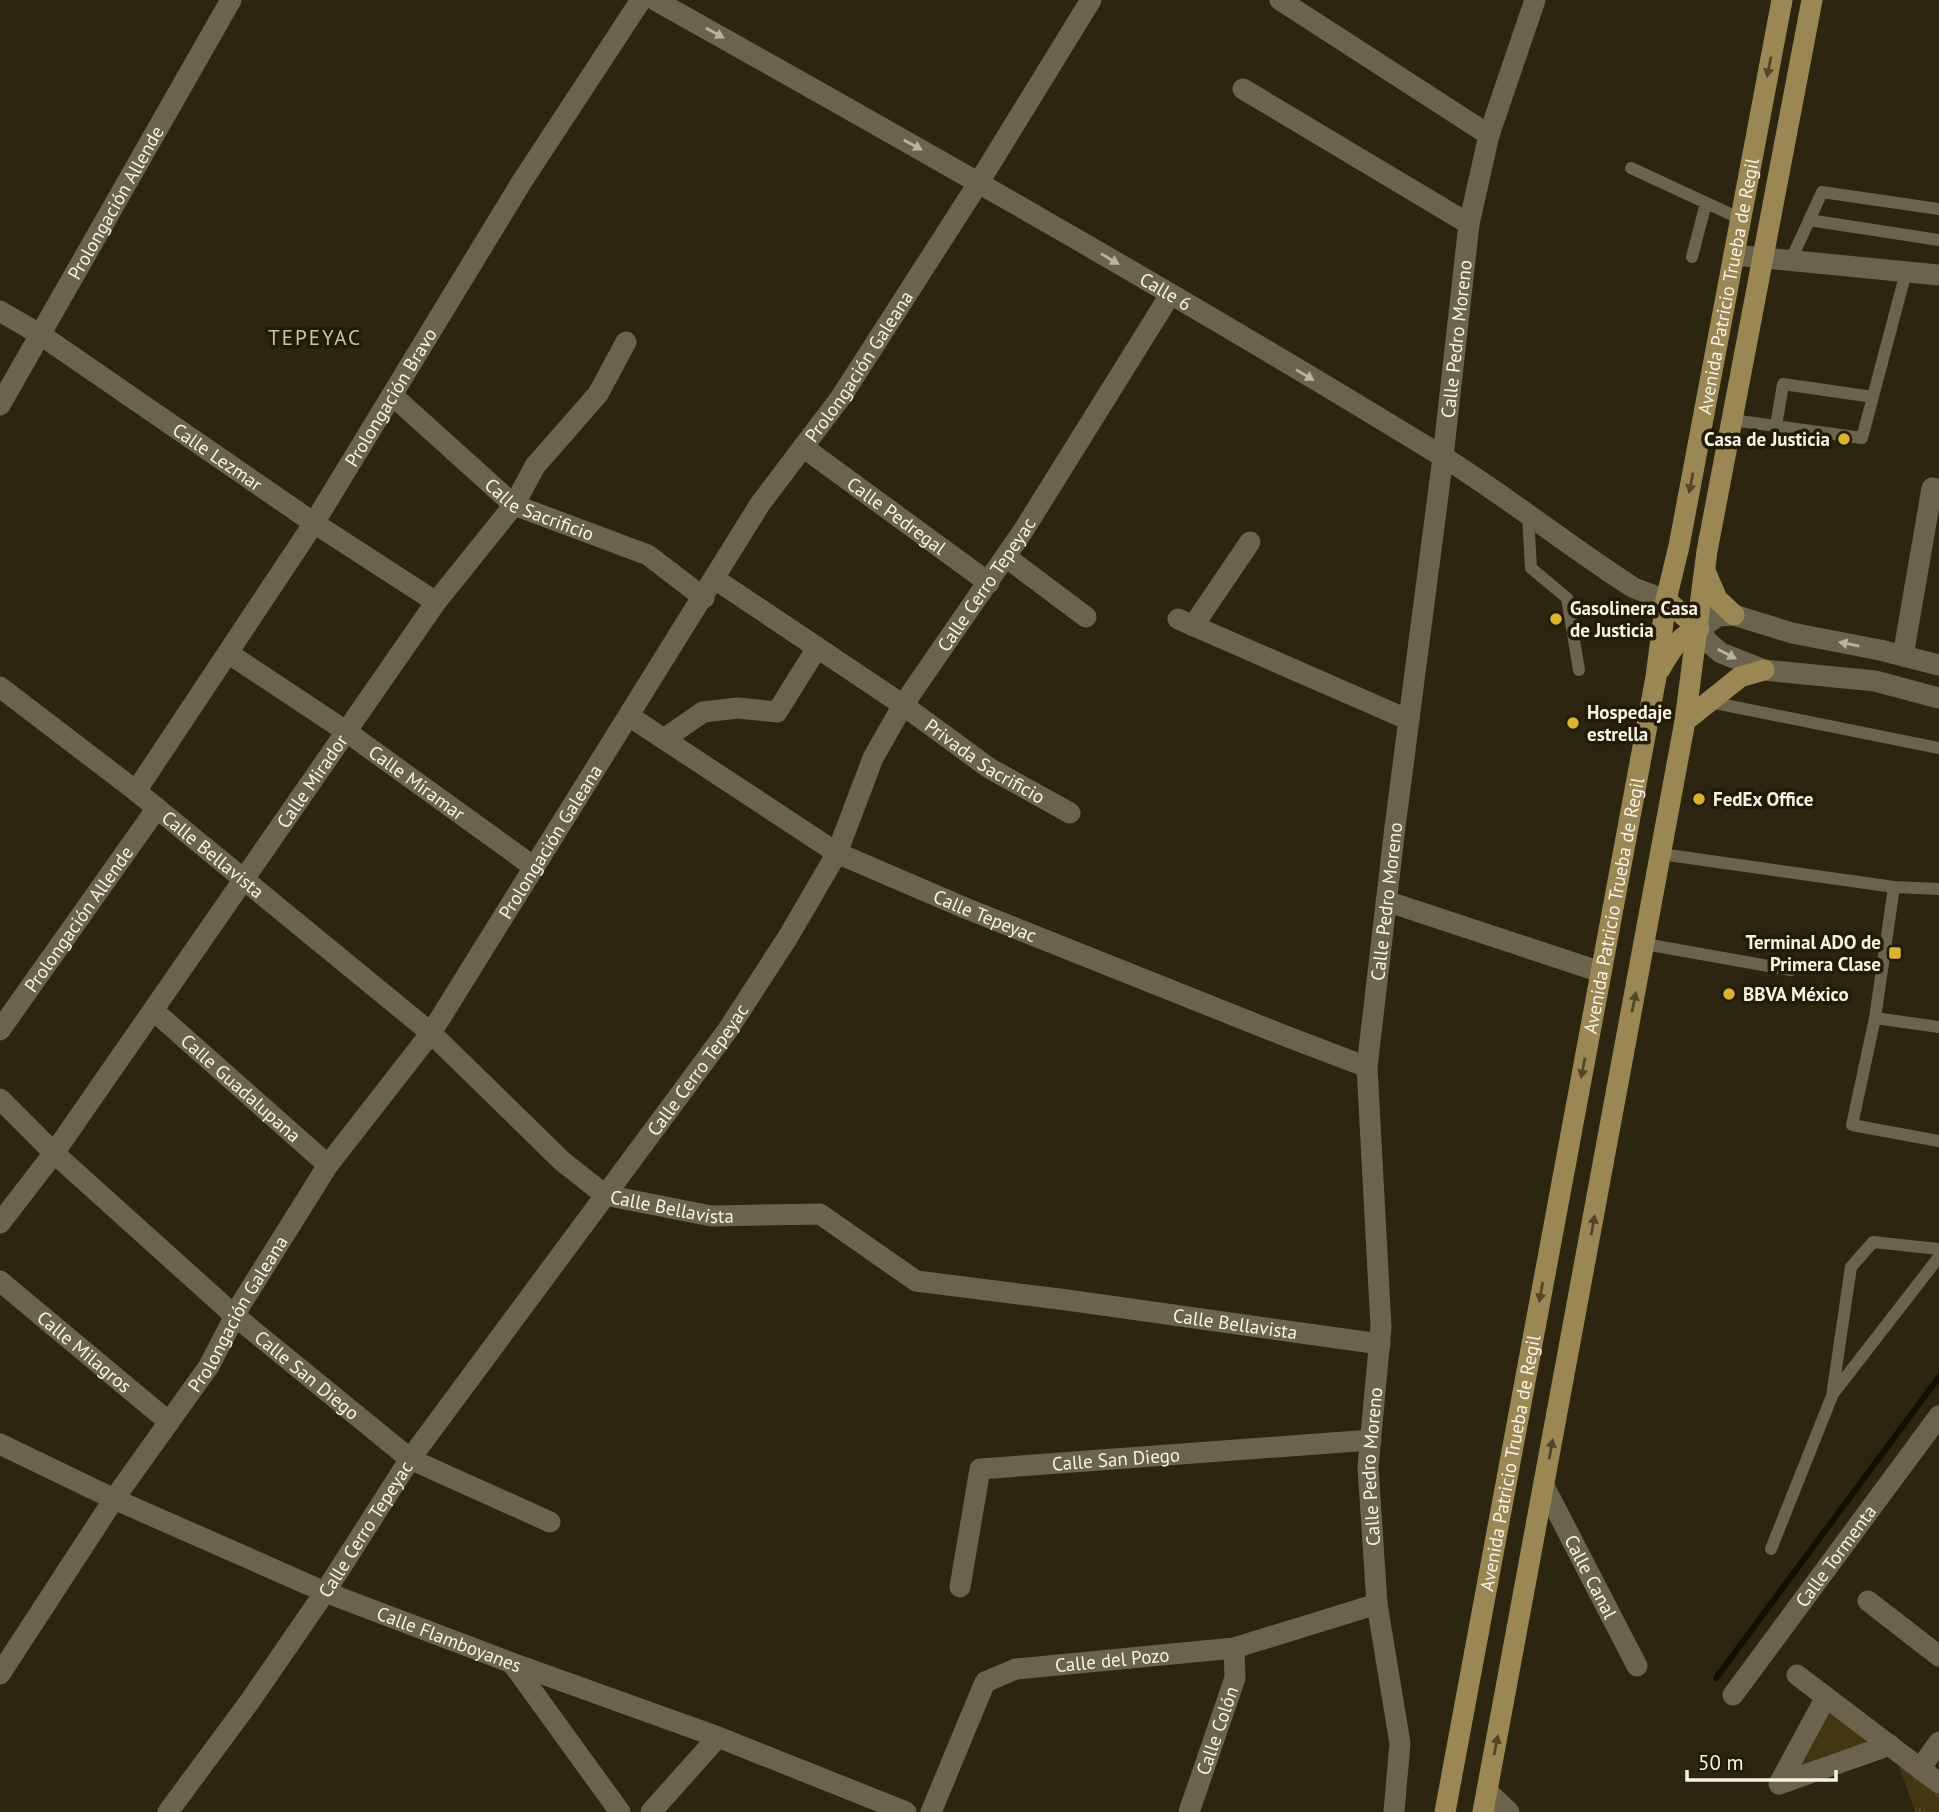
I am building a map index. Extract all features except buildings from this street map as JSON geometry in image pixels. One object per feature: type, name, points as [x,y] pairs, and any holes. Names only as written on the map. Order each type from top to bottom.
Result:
[{"type":"main road","name":"Avenida Patricio Trueba de Regil","points":[[1445,1812],[1656,677],[1667,600],[1782,0]]},
{"type":"main road","name":"Avenida Patricio Trueba de Regil","points":[[1485,1801],[1685,722],[1699,629],[1704,569],[1731,420],[1812,0]]},
{"type":"main road","points":[[1667,600],[1683,597],[1695,587],[1704,569]]},
{"type":"main road","points":[[1704,569],[1717,599],[1734,615]]},
{"type":"main road","points":[[1667,600],[1699,629]]},
{"type":"main road","points":[[1656,677],[1672,649],[1691,631],[1699,629]]},
{"type":"main road","points":[[1685,722],[1740,677],[1764,670]]},
{"type":"street","name":"Prolongación Allende","points":[[0,405],[231,0]]},
{"type":"street","name":"Prolongación Bravo","points":[[136,791],[314,523],[521,183],[641,0]]},
{"type":"street","name":"Calle 6","points":[[655,0],[979,181],[1443,457],[1634,588],[1667,600]]},
{"type":"street","name":"Prolongación Galeana","points":[[0,1674],[114,1499],[209,1366],[235,1316],[328,1165],[431,1033],[760,505],[841,397],[1091,0]]},
{"type":"street","points":[[1280,0],[1489,135]]},
{"type":"street","name":"Calle Pedro Moreno","points":[[1395,1812],[1400,1743],[1377,1604],[1368,1467],[1381,1327],[1367,1067],[1443,457],[1469,224],[1489,135],[1535,0]]},
{"type":"street","points":[[1243,89],[1469,224]]},
{"type":"street","points":[[1734,255],[1939,275]]},
{"type":"street","name":"Calle Cerro Tepeyac","points":[[168,1812],[250,1701],[325,1592],[410,1459],[727,1031],[838,853],[873,758],[903,705],[1006,557],[1170,295]]},
{"type":"street","name":"Calle Lezmar","points":[[0,311],[41,335],[314,523],[436,603]]},
{"type":"street","name":"Calle Mirador","points":[[0,1223],[54,1153],[154,1011],[436,603],[514,505],[535,467],[598,394],[626,342]]},
{"type":"street","name":"Calle Sacrificio","points":[[392,394],[514,505],[648,555],[704,598]]},
{"type":"street","name":"Calle Pedregal","points":[[803,447],[989,583]]},
{"type":"street","points":[[1903,656],[1933,488],[1939,489]]},
{"type":"street","points":[[1250,542],[1185,623],[1409,720]]},
{"type":"street","points":[[1006,557],[1086,617]]},
{"type":"street","points":[[715,579],[903,705]]},
{"type":"street","points":[[1939,665],[1880,650],[1792,633],[1734,615],[1718,616],[1699,629],[1721,653],[1764,670],[1875,681],[1939,698]]},
{"type":"street","points":[[664,739],[703,712],[738,708],[777,712],[817,648]]},
{"type":"street","points":[[1875,681],[1880,650]]},
{"type":"street","name":"Calle Miramar","points":[[228,653],[347,732],[534,867]]},
{"type":"street","name":"Calle Bellavista","points":[[0,687],[136,791],[431,1033],[562,1161],[605,1195],[711,1216],[820,1214],[916,1281],[1380,1344]]},
{"type":"street","name":"Privada Sacrificio","points":[[903,705],[989,768],[1070,813]]},
{"type":"street","name":"Calle Tepeyac","points":[[629,716],[838,853],[965,908],[1367,1067]]},
{"type":"street","name":"Prolongación Allende","points":[[0,1030],[157,808]]},
{"type":"street","points":[[1386,901],[1601,972]]},
{"type":"street","name":"Calle Guadalupana","points":[[154,1011],[328,1165]]},
{"type":"street","name":"Calle San Diego","points":[[0,1099],[54,1153],[235,1316],[410,1459],[550,1522]]},
{"type":"street","name":"Calle Milagros","points":[[0,1281],[169,1422]]},
{"type":"street","name":"Calle Tormenta","points":[[1733,1695],[1939,1416]]},
{"type":"street","name":"Calle San Diego","points":[[960,1587],[981,1469],[1371,1440]]},
{"type":"street","name":"Calle Flamboyanes","points":[[0,1444],[114,1499],[325,1592],[718,1737],[906,1812]]},
{"type":"street","name":"Calle Canal","points":[[1544,1486],[1637,1666]]},
{"type":"street","points":[[1868,1601],[1939,1656]]},
{"type":"street","name":"Calle del Pozo","points":[[931,1812],[985,1682],[1016,1669],[1234,1648],[1377,1604]]},
{"type":"street","name":"Calle Colón","points":[[1189,1812],[1235,1678],[1234,1648]]},
{"type":"street","points":[[512,1663],[620,1812]]},
{"type":"street","points":[[1797,1675],[1939,1783]]},
{"type":"street","points":[[1826,1697],[1779,1784],[1890,1745]]},
{"type":"street","points":[[651,1812],[718,1737]]},
{"type":"street","points":[[1920,1769],[1939,1742]]},
{"type":"street","points":[[1485,1801],[1509,1812]]},
{"type":"lane","points":[[1631,168],[1741,219]]},
{"type":"lane","points":[[1791,260],[1822,192],[1939,209]]},
{"type":"lane","points":[[1692,257],[1706,203]]},
{"type":"lane","points":[[1809,220],[1939,240]]},
{"type":"lane","points":[[1731,420],[1862,438],[1906,272]]},
{"type":"lane","points":[[1776,426],[1783,384],[1873,397]]},
{"type":"lane","points":[[1528,516],[1531,568],[1567,598],[1579,670]]},
{"type":"lane","points":[[1710,702],[1939,748]]},
{"type":"lane","points":[[1661,854],[1894,887],[1939,889]]},
{"type":"lane","points":[[1894,887],[1875,1018],[1852,1125],[1939,1141]]},
{"type":"lane","points":[[1645,944],[1791,970]]},
{"type":"lane","points":[[1875,1018],[1939,1027]]},
{"type":"lane","points":[[1771,1549],[1832,1396],[1851,1267],[1873,1242],[1939,1249]]},
{"type":"lane","points":[[1832,1396],[1939,1257]]},
{"type":"green space","points":[[1828,1709],[1872,1741],[1792,1772]]},
{"type":"green space","points":[[1894,1751],[1939,1786],[1939,1812],[1915,1812]]},
{"type":"waterway","points":[[1716,1678],[1939,1377]]},
{"type":"place","name":"Casa de Justicia","points":[[1844,439]]},
{"type":"place","name":"Gasolinera Casa de Justicia","points":[[1556,619]]},
{"type":"place","name":"Hospedaje estrella","points":[[1573,723]]},
{"type":"place","name":"FedEx Office","points":[[1699,799]]},
{"type":"place","name":"Terminal ADO de Primera Clase","points":[[1895,953]]},
{"type":"place","name":"BBVA México","points":[[1729,994]]},
{"type":"district","name":"TEPEYAC","points":[[315,337]]}]
